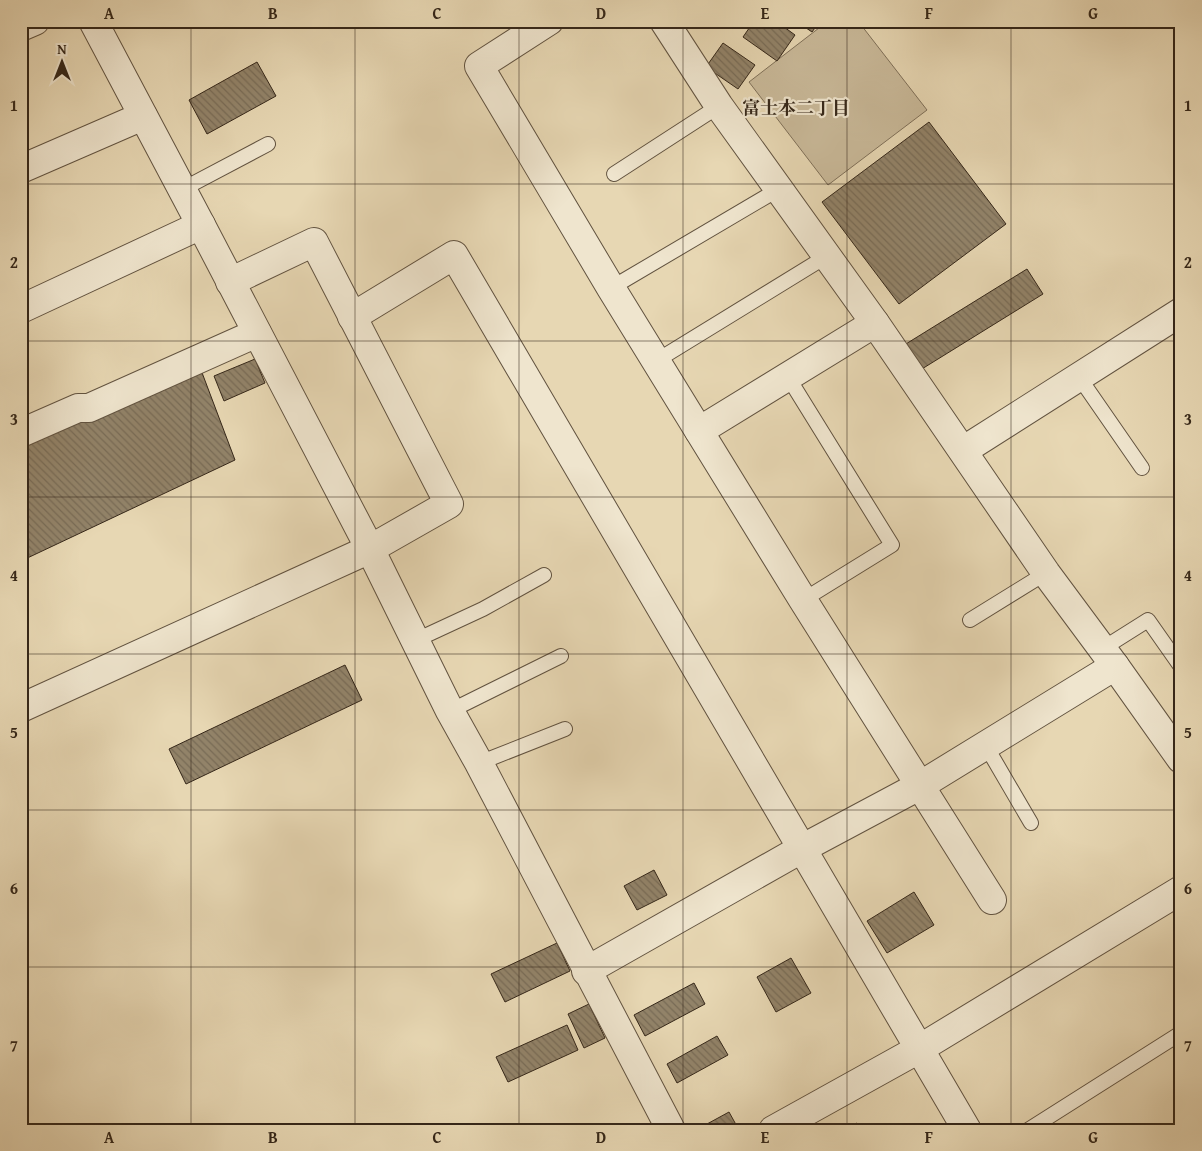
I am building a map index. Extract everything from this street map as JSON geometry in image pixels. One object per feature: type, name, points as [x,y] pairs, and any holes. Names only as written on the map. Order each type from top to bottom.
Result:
[{"type":"street","points":[[21,27],[35,21]]},
{"type":"street","points":[[93,21],[370,549],[414,642],[671,1130]]},
{"type":"street","points":[[549,21],[515,30],[479,66],[611,288],[803,600],[992,900]]},
{"type":"street","points":[[664,21],[719,106],[875,322],[1046,573],[1179,755]]},
{"type":"street","points":[[21,169],[143,116]]},
{"type":"street","points":[[21,309],[201,225]]},
{"type":"street","points":[[21,708],[370,549],[449,504],[314,242],[230,282]]},
{"type":"street","points":[[352,317],[454,255],[967,1130]]},
{"type":"street","points":[[964,450],[1181,312]]},
{"type":"street","points":[[699,431],[875,322]]},
{"type":"street","points":[[21,433],[78,408],[89,408],[257,333]]},
{"type":"street","points":[[586,971],[803,848],[921,785],[986,746],[1108,657]]},
{"type":"street","points":[[773,1130],[919,1049],[1181,890]]},
{"type":"lane","points":[[614,174],[719,106]]},
{"type":"lane","points":[[182,190],[268,144]]},
{"type":"lane","points":[[611,288],[779,189]]},
{"type":"lane","points":[[656,361],[827,256]]},
{"type":"lane","points":[[788,377],[892,545],[803,600]]},
{"type":"lane","points":[[1079,377],[1142,468]]},
{"type":"lane","points":[[970,620],[1046,573]]},
{"type":"lane","points":[[414,642],[544,575]]},
{"type":"lane","points":[[1108,657],[1148,620],[1181,667]]},
{"type":"lane","points":[[450,711],[561,656]]},
{"type":"lane","points":[[479,763],[565,729]]},
{"type":"lane","points":[[986,746],[1031,823]]},
{"type":"lane","points":[[1028,1130],[1181,1033]]},
{"type":"shaded area","points":[[828,21],[858,21],[927,110],[828,185],[749,82]]},
{"type":"building","points":[[754,21],[776,21],[795,35],[777,61],[743,37]]},
{"type":"building","points":[[796,21],[820,21],[812,32]]},
{"type":"building","points":[[723,43],[755,65],[738,89],[706,67]]},
{"type":"building","points":[[257,62],[276,96],[207,134],[189,100]]},
{"type":"building","points":[[929,122],[1006,224],[899,304],[822,202]]},
{"type":"building","points":[[1027,269],[1043,294],[917,372],[901,347]]},
{"type":"building","points":[[255,359],[265,383],[224,401],[214,376]]},
{"type":"building","points":[[201,370],[235,460],[21,561],[21,446]]},
{"type":"building","points":[[345,665],[362,700],[186,784],[169,749]]},
{"type":"building","points":[[654,870],[667,895],[637,910],[624,886]]},
{"type":"building","points":[[914,892],[934,925],[887,953],[867,921]]},
{"type":"building","points":[[557,943],[570,971],[505,1002],[491,974]]},
{"type":"building","points":[[791,958],[811,993],[776,1012],[757,977]]},
{"type":"building","points":[[694,983],[705,1004],[645,1036],[634,1015]]},
{"type":"building","points":[[589,1004],[605,1038],[584,1048],[568,1014]]},
{"type":"building","points":[[567,1025],[578,1050],[508,1082],[496,1057]]},
{"type":"building","points":[[717,1036],[728,1055],[677,1083],[667,1064]]},
{"type":"building","points":[[729,1112],[739,1130],[696,1130]]},
{"type":"building","points":[[857,1123],[860,1130],[844,1130]]},
{"type":"district","name":"富士本二丁目","points":[[796,108]]}]
